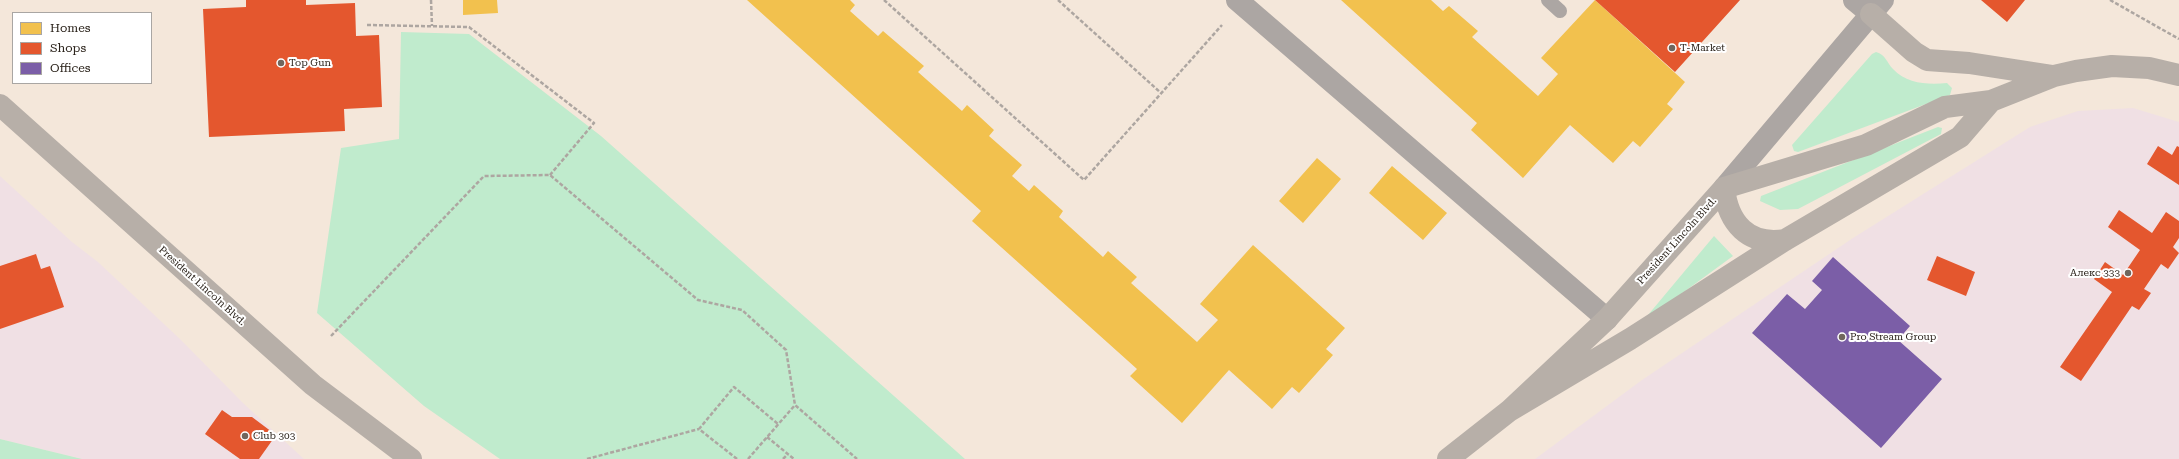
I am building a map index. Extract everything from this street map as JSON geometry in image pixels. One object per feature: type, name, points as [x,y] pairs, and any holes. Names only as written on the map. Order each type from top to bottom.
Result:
[{"type":"street","points":[[1854,0],[1877,7],[1914,52],[1927,60],[1969,63],[2054,76]]},
{"type":"street","points":[[1239,2],[1607,319]]},
{"type":"street","name":"President Lincoln Blvd.","points":[[1448,459],[1510,411],[1607,319],[1724,188],[1877,7]]},
{"type":"street","points":[[1785,240],[1772,243],[1759,240],[1746,234],[1729,212],[1725,203],[1724,188],[1866,145],[1945,107],[1991,101],[2054,76],[2112,66],[2149,68],[2179,75]]},
{"type":"street","points":[[1510,411],[1630,339],[1785,240],[1960,137],[1991,101]]},
{"type":"street","name":"President Lincoln Blvd.","points":[[0,105],[301,375],[411,459]]},
{"type":"lane","points":[[1548,0],[1560,11]]},
{"type":"path","points":[[431,0],[432,26]]},
{"type":"path","points":[[884,0],[1084,180],[1239,2]]},
{"type":"path","points":[[1058,0],[1161,93]]},
{"type":"path","points":[[2110,0],[2179,39]]},
{"type":"path","points":[[367,26],[470,26],[594,123],[550,175]]},
{"type":"path","points":[[331,336],[484,176],[550,175],[698,300],[742,310],[786,350],[795,405],[857,459]]},
{"type":"path","points":[[587,459],[699,429],[734,387],[778,424]]},
{"type":"path","points":[[748,459],[795,405]]},
{"type":"path","points":[[699,429],[737,459]]},
{"type":"path","points":[[767,437],[794,459]]},
{"type":"path","points":[[783,459],[788,454]]},
{"type":"shaded area","points":[[2133,108],[2179,122],[2179,459],[1535,459],[1642,380],[1853,238],[2030,127],[2078,111]]},
{"type":"shaded area","points":[[0,176],[72,242],[98,262],[181,340],[243,403],[304,459],[82,459],[0,439]]},
{"type":"green space","points":[[401,32],[469,34],[601,136],[965,459],[500,459],[424,406],[317,313],[341,148],[399,139]]},
{"type":"green space","points":[[1876,52],[1882,55],[1899,74],[1911,81],[1933,84],[1947,83],[1952,88],[1950,95],[1798,152],[1794,151],[1792,145],[1872,54]]},
{"type":"green space","points":[[1938,127],[1942,128],[1941,134],[1798,209],[1780,210],[1760,201],[1761,196]]},
{"type":"green space","points":[[1714,236],[1733,256],[1651,316],[1648,315]]},
{"type":"green space","points":[[0,439],[82,459],[0,459]]},
{"type":"building: Homes","points":[[463,0],[497,0],[498,13],[463,15]]},
{"type":"building: Homes","points":[[747,0],[850,0],[855,5],[850,11],[878,36],[883,31],[924,66],[918,72],[962,111],[967,105],[994,130],[989,136],[1022,165],[1012,176],[1029,191],[1034,185],[1063,211],[1059,217],[1103,257],[1108,251],[1137,277],[1131,283],[1197,342],[1218,320],[1200,304],[1253,245],[1345,328],[1326,349],[1333,355],[1299,393],[1292,387],[1272,409],[1229,370],[1182,423],[1130,376],[1137,369],[972,221],[981,211]]},
{"type":"building: Homes","points":[[1341,0],[1431,0],[1443,11],[1449,6],[1478,31],[1472,37],[1538,96],[1558,74],[1541,58],[1595,0],[1685,82],[1667,104],[1673,109],[1640,147],[1633,141],[1613,163],[1570,125],[1523,178],[1471,130],[1477,123]]},
{"type":"building: Homes","points":[[1317,158],[1341,179],[1303,223],[1279,201]]},
{"type":"building: Homes","points":[[1392,166],[1447,213],[1423,240],[1369,193]]},
{"type":"building: Shops","points":[[246,0],[306,0],[306,5],[355,3],[356,36],[379,35],[382,107],[344,109],[345,131],[209,137],[203,9],[246,7]]},
{"type":"building: Shops","name":"T-Market","points":[[1595,0],[1740,0],[1675,72]]},
{"type":"building: Shops","points":[[1981,0],[2025,0],[2007,22]]},
{"type":"building: Shops","points":[[2158,146],[2172,155],[2177,146],[2179,147],[2179,185],[2147,164]]},
{"type":"building: Shops","points":[[2119,210],[2152,233],[2166,212],[2179,221],[2179,238],[2173,247],[2179,253],[2168,269],[2161,264],[2144,289],[2151,293],[2139,310],[2132,306],[2081,381],[2060,367],[2112,292],[2094,279],[2105,262],[2123,275],[2140,250],[2108,227]]},
{"type":"building: Shops","points":[[36,254],[41,269],[50,266],[64,307],[0,329],[0,266]]},
{"type":"building: Shops","points":[[1937,256],[1975,272],[1966,296],[1927,280]]},
{"type":"building: Shops","points":[[222,410],[232,417],[252,417],[276,435],[259,459],[240,459],[205,434]]},
{"type":"building: Offices","points":[[1833,257],[1910,326],[1898,340],[1942,379],[1881,448],[1752,333],[1787,294],[1805,309],[1822,290],[1812,281]]},
{"type":"place","name":"T-Market","points":[[1672,48]]},
{"type":"place","name":"Top Gun","points":[[281,63]]},
{"type":"place","name":"Алекс 333","points":[[2128,273]]},
{"type":"place","name":"Pro Stream Group","points":[[1842,337]]},
{"type":"place","name":"Club 303","points":[[245,436]]}]
